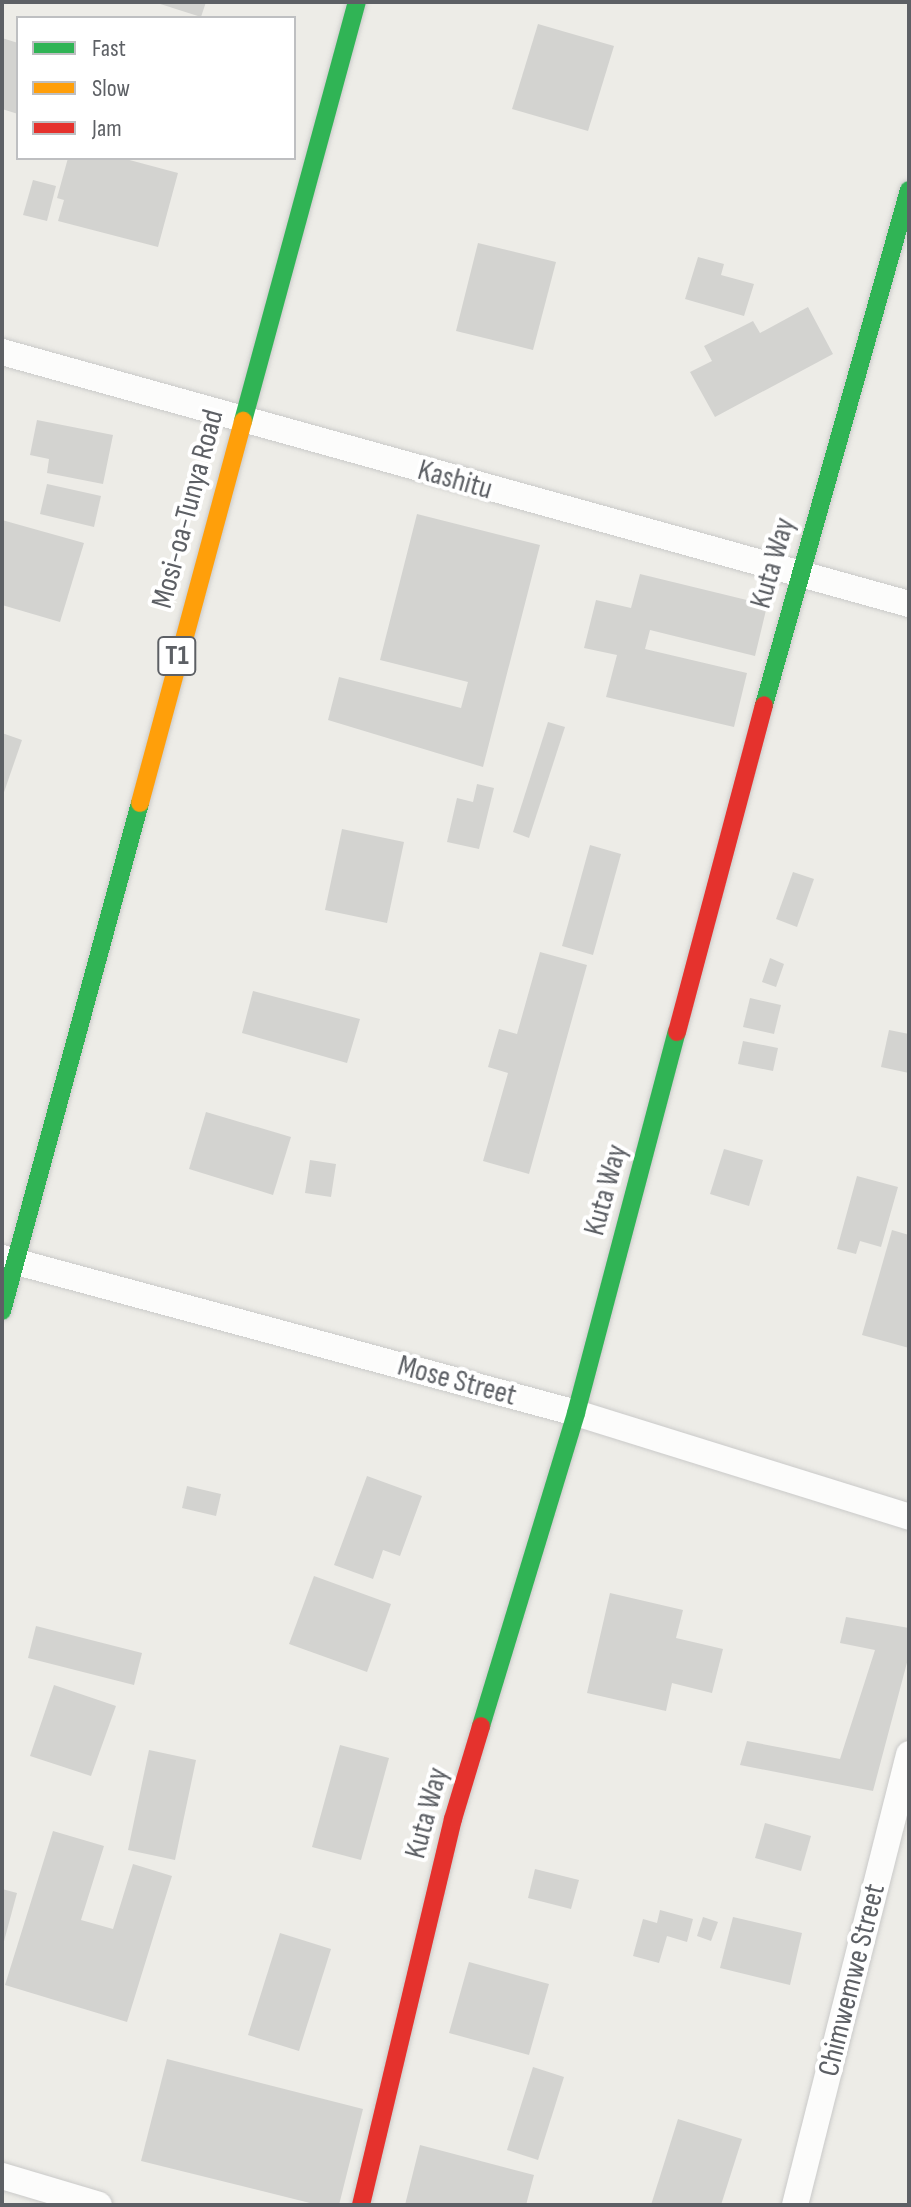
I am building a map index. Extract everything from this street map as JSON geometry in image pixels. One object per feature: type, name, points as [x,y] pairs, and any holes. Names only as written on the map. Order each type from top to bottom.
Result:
[{"type":"main road","name":"Mosi-oa-Tunya Road","points":[[2,1311],[9,1260],[357,2]]},
{"type":"main road","name":"Kuta Way","points":[[361,2205],[453,1819],[576,1413],[798,576],[909,190]]},
{"type":"street","name":"Kashitu","points":[[2,352],[798,576],[909,604]]},
{"type":"street","name":"Mose Street","points":[[9,1260],[576,1413],[909,1517]]},
{"type":"street","name":"Chimwemwe Street","points":[[795,2205],[909,1754]]},
{"type":"street","points":[[2,2176],[99,2205]]},
{"type":"building","points":[[154,2],[206,2],[201,16]]},
{"type":"building","points":[[538,24],[614,46],[588,131],[512,109]]},
{"type":"building","points":[[2,38],[16,42],[16,113],[2,109]]},
{"type":"building","points":[[67,160],[129,160],[178,173],[158,247],[58,221],[64,200],[57,198]]},
{"type":"building","points":[[33,180],[56,186],[47,221],[23,215]]},
{"type":"building","points":[[478,243],[556,262],[533,350],[456,331]]},
{"type":"building","points":[[698,257],[724,264],[721,275],[754,284],[744,316],[685,299]]},
{"type":"building","points":[[808,307],[833,354],[715,417],[690,372],[712,361],[704,346],[753,321],[760,333]]},
{"type":"building","points":[[37,420],[113,435],[103,484],[47,473],[49,459],[30,455]]},
{"type":"building","points":[[47,484],[101,496],[94,527],[40,514]]},
{"type":"building","points":[[417,514],[540,545],[483,767],[328,720],[339,677],[461,708],[468,682],[380,660]]},
{"type":"building","points":[[2,520],[84,543],[60,622],[2,605]]},
{"type":"building","points":[[640,574],[755,602],[760,582],[772,585],[755,656],[650,630],[645,649],[747,673],[734,727],[606,697],[617,655],[584,648],[596,600],[631,608]]},
{"type":"building","points":[[548,722],[565,727],[529,838],[513,832]]},
{"type":"building","points":[[2,733],[22,740],[2,798]]},
{"type":"building","points":[[477,784],[494,788],[479,849],[447,842],[457,798],[473,802]]},
{"type":"building","points":[[342,829],[404,842],[387,923],[325,910]]},
{"type":"building","points":[[590,845],[621,854],[593,955],[562,946]]},
{"type":"building","points":[[793,872],[814,879],[797,927],[776,919]]},
{"type":"building","points":[[540,952],[587,965],[529,1174],[483,1161],[508,1073],[488,1067],[499,1029],[517,1034]]},
{"type":"building","points":[[770,958],[784,964],[776,987],[762,982]]},
{"type":"building","points":[[253,991],[360,1019],[347,1063],[242,1033]]},
{"type":"building","points":[[750,998],[781,1005],[774,1034],[743,1027]]},
{"type":"building","points":[[889,1030],[909,1034],[909,1073],[881,1067]]},
{"type":"building","points":[[743,1041],[778,1048],[773,1071],[738,1064]]},
{"type":"building","points":[[206,1112],[291,1137],[273,1195],[189,1169]]},
{"type":"building","points":[[724,1149],[763,1160],[749,1206],[710,1194]]},
{"type":"building","points":[[310,1160],[336,1164],[331,1197],[305,1193]]},
{"type":"building","points":[[857,1176],[898,1187],[881,1247],[860,1241],[856,1254],[837,1249]]},
{"type":"building","points":[[892,1230],[909,1235],[909,1348],[862,1335]]},
{"type":"building","points":[[367,1476],[422,1496],[400,1556],[383,1550],[373,1579],[334,1565]]},
{"type":"building","points":[[187,1486],[221,1494],[216,1516],[182,1508]]},
{"type":"building","points":[[314,1576],[391,1604],[367,1672],[289,1644]]},
{"type":"building","points":[[610,1593],[683,1610],[676,1638],[723,1649],[712,1693],[672,1683],[666,1711],[587,1693]]},
{"type":"building","points":[[846,1617],[909,1628],[909,1655],[873,1791],[740,1765],[747,1741],[840,1759],[875,1650],[840,1643]]},
{"type":"building","points":[[36,1626],[142,1653],[134,1685],[28,1658]]},
{"type":"building","points":[[54,1685],[116,1706],[91,1776],[30,1756]]},
{"type":"building","points":[[340,1745],[389,1758],[361,1860],[312,1847]]},
{"type":"building","points":[[149,1750],[196,1760],[175,1860],[128,1850]]},
{"type":"building","points":[[765,1823],[811,1836],[801,1871],[755,1858]]},
{"type":"building","points":[[53,1831],[104,1846],[81,1920],[113,1929],[133,1864],[172,1876],[127,2022],[5,1985]]},
{"type":"building","points":[[535,1869],[579,1880],[571,1909],[528,1898]]},
{"type":"building","points":[[2,1889],[17,1893],[3,1945],[2,1945]]},
{"type":"building","points":[[660,1910],[693,1919],[687,1942],[667,1936],[659,1963],[633,1956],[643,1919],[657,1923]]},
{"type":"building","points":[[703,1917],[718,1922],[711,1941],[697,1936]]},
{"type":"building","points":[[733,1917],[802,1933],[790,1985],[720,1968]]},
{"type":"building","points":[[280,1933],[331,1949],[299,2051],[248,2035]]},
{"type":"building","points":[[469,1962],[549,1984],[529,2055],[449,2033]]},
{"type":"building","points":[[167,2059],[363,2109],[339,2205],[318,2205],[141,2161]]},
{"type":"building","points":[[533,2067],[564,2077],[538,2160],[507,2150]]},
{"type":"building","points":[[678,2119],[742,2139],[721,2205],[651,2205]]},
{"type":"building","points":[[420,2145],[534,2175],[526,2205],[405,2205]]},
{"type":"traffic: fast","points":[[243,421],[357,2]]},
{"type":"traffic: fast","points":[[764,705],[909,190]]},
{"type":"traffic: fast","points":[[2,1311],[140,803]]},
{"type":"traffic: fast","points":[[481,1726],[576,1413],[677,1032]]},
{"type":"traffic: slow","points":[[140,803],[243,421]]},
{"type":"traffic: jam","points":[[677,1032],[764,705]]},
{"type":"traffic: jam","points":[[361,2205],[453,1819],[481,1726]]}]
